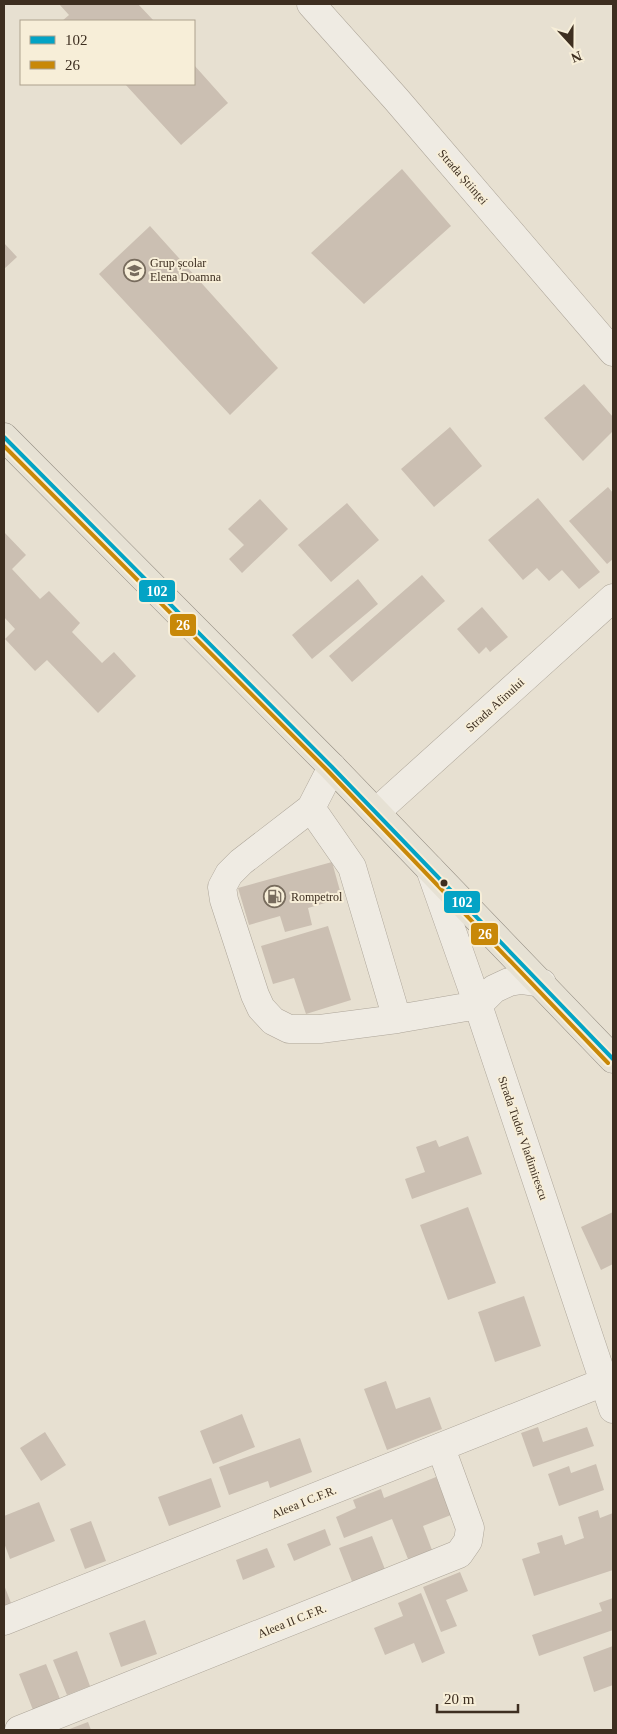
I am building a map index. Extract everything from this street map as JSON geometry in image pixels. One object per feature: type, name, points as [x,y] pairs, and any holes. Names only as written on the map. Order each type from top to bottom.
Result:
[{"type":"main road","points":[[4,437],[332,767],[542,983],[613,1059]]},
{"type":"street","name":"Strada Științei","points":[[311,4],[396,99],[613,352]]},
{"type":"street","name":"Strada Afinului","points":[[376,812],[613,598]]},
{"type":"street","points":[[332,767],[311,808],[241,862],[228,874],[222,887],[224,900],[255,995],[261,1008],[273,1021],[290,1029],[320,1029],[397,1019],[478,1004],[494,989],[509,982],[521,980],[542,983]]},
{"type":"street","points":[[311,808],[352,867],[397,1019]]},
{"type":"street","name":"Strada Tudor Vladimirescu","points":[[430,869],[478,1004],[613,1409]]},
{"type":"street","name":"Aleea I C.F.R.","points":[[4,1621],[604,1382]]},
{"type":"street","name":"Aleea II C.F.R.","points":[[19,1730],[459,1554],[468,1541],[470,1528],[441,1448]]},
{"type":"building","points":[[59,4],[138,4],[153,20],[63,20],[69,15]]},
{"type":"building","points":[[195,66],[228,103],[181,145],[126,85],[195,85]]},
{"type":"building","points":[[402,169],[451,226],[364,304],[311,253]]},
{"type":"building","points":[[150,226],[278,368],[230,415],[99,274]]},
{"type":"building","points":[[4,243],[17,257],[4,269]]},
{"type":"building","points":[[584,384],[613,417],[613,431],[583,461],[544,418]]},
{"type":"building","points":[[450,427],[482,466],[434,507],[401,469]]},
{"type":"building","points":[[608,487],[613,493],[613,559],[607,564],[569,521]]},
{"type":"building","points":[[538,498],[600,572],[579,589],[562,570],[549,581],[537,568],[523,580],[488,540]]},
{"type":"building","points":[[260,499],[288,529],[242,573],[229,559],[244,545],[228,529]]},
{"type":"building","points":[[347,503],[379,540],[331,582],[298,545]]},
{"type":"building","points":[[4,532],[26,555],[12,569],[40,599],[49,591],[80,623],[72,632],[102,663],[114,652],[136,676],[98,713],[47,660],[35,671],[5,639],[15,629],[4,617]]},
{"type":"building","points":[[422,575],[445,601],[352,682],[329,656]]},
{"type":"building","points":[[358,579],[378,604],[312,659],[292,635]]},
{"type":"building","points":[[482,607],[508,637],[490,652],[486,647],[479,654],[457,629]]},
{"type":"building","points":[[332,862],[342,898],[308,908],[312,925],[285,932],[280,916],[249,925],[238,888]]},
{"type":"building","points":[[328,926],[351,1000],[306,1014],[294,978],[273,984],[261,946]]},
{"type":"building","points":[[468,1136],[482,1174],[412,1199],[405,1179],[425,1172],[416,1147],[436,1140],[439,1147]]},
{"type":"building","points":[[468,1207],[496,1283],[448,1300],[420,1225]]},
{"type":"building","points":[[613,1212],[613,1264],[601,1270],[581,1227]]},
{"type":"building","points":[[524,1296],[541,1346],[495,1362],[478,1312]]},
{"type":"building","points":[[386,1381],[396,1409],[430,1397],[442,1429],[387,1450],[364,1389]]},
{"type":"building","points":[[242,1414],[255,1447],[213,1464],[200,1431]]},
{"type":"building","points":[[538,1427],[543,1442],[587,1427],[594,1446],[533,1467],[521,1433]]},
{"type":"building","points":[[45,1432],[66,1465],[41,1481],[20,1448]]},
{"type":"building","points":[[300,1438],[312,1472],[270,1488],[268,1481],[229,1495],[219,1467]]},
{"type":"building","points":[[596,1464],[604,1490],[559,1506],[548,1474],[569,1466],[571,1473]]},
{"type":"building","points":[[436,1477],[451,1515],[423,1526],[432,1550],[408,1559],[392,1519],[344,1538],[336,1517],[356,1508],[353,1500],[381,1489],[384,1498]]},
{"type":"building","points":[[211,1478],[221,1507],[169,1526],[158,1497]]},
{"type":"building","points":[[39,1502],[55,1541],[10,1559],[4,1543],[4,1516]]},
{"type":"building","points":[[598,1510],[600,1518],[613,1513],[613,1570],[534,1596],[522,1559],[540,1553],[537,1543],[562,1535],[565,1545],[584,1538],[578,1517]]},
{"type":"building","points":[[91,1521],[106,1561],[85,1569],[70,1529]]},
{"type":"building","points":[[325,1529],[331,1545],[294,1561],[287,1544]]},
{"type":"building","points":[[372,1536],[386,1572],[353,1584],[339,1548]]},
{"type":"building","points":[[267,1548],[275,1567],[243,1580],[236,1560]]},
{"type":"building","points":[[460,1572],[468,1591],[446,1600],[457,1626],[441,1632],[423,1587]]},
{"type":"building","points":[[4,1585],[11,1603],[4,1606]]},
{"type":"building","points":[[421,1593],[445,1653],[422,1663],[414,1643],[385,1655],[374,1628],[403,1616],[398,1603]]},
{"type":"building","points":[[613,1598],[613,1630],[539,1656],[532,1635],[602,1611],[599,1603]]},
{"type":"building","points":[[145,1620],[157,1654],[121,1667],[109,1633]]},
{"type":"building","points":[[613,1646],[613,1685],[594,1692],[583,1657]]},
{"type":"building","points":[[77,1651],[90,1686],[67,1695],[53,1660]]},
{"type":"building","points":[[46,1664],[60,1699],[33,1710],[19,1674]]},
{"type":"building","points":[[88,1722],[91,1730],[67,1730]]},
{"type":"transit line","name":"102","points":[[4,437],[332,767],[613,1059]]},
{"type":"transit line","name":"26","points":[[4,446],[328,771],[608,1063]]},
{"type":"place","name":"Grup școlar Elena Doamna","points":[[134,270]]},
{"type":"place","name":"Rompetrol","points":[[275,897]]}]
